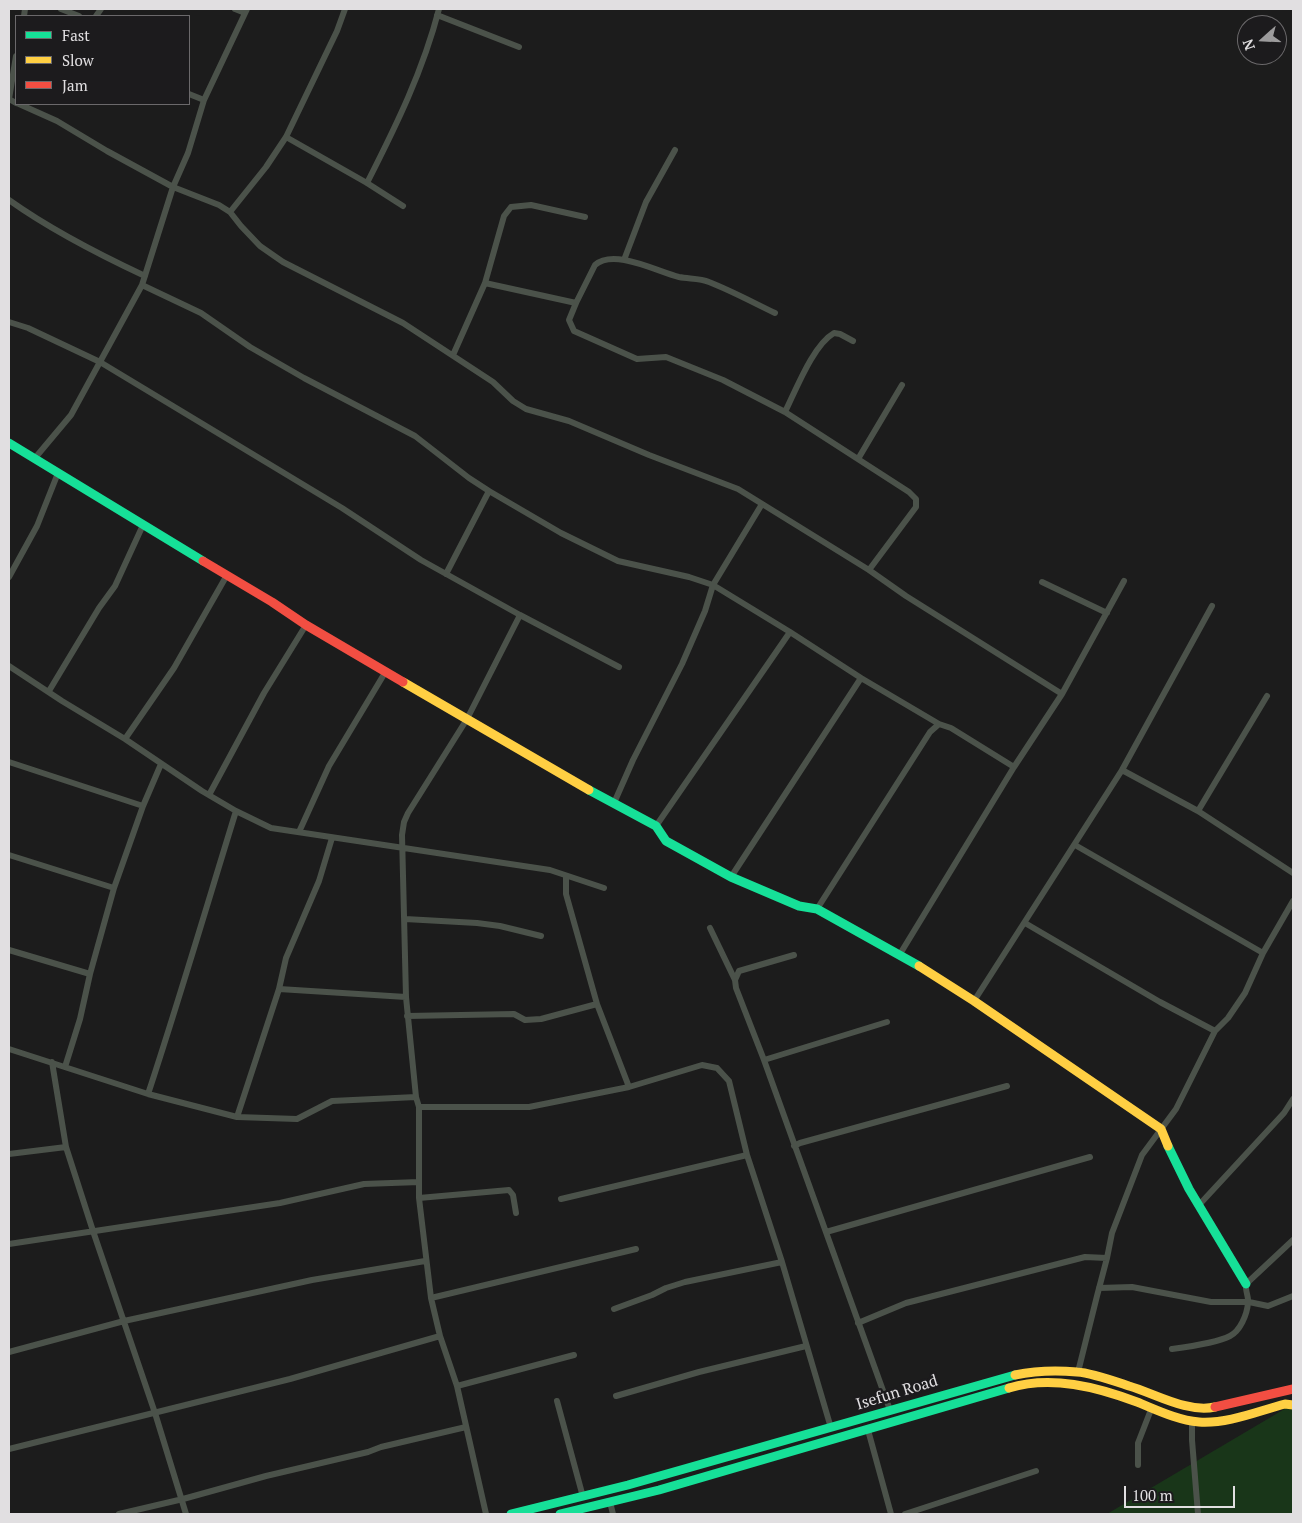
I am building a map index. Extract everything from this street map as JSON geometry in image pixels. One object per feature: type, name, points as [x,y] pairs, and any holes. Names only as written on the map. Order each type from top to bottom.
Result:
[{"type":"street","points":[[62,9],[77,15]]},
{"type":"street","points":[[35,458],[70,415],[142,285],[173,187],[188,153],[204,100],[246,11],[235,9]]},
{"type":"street","points":[[230,212],[266,167],[286,138],[337,31],[345,9]]},
{"type":"street","points":[[367,183],[393,133],[412,89],[430,42],[438,12],[519,47]]},
{"type":"street","points":[[13,102],[15,71]]},
{"type":"street","points":[[190,94],[204,100]]},
{"type":"street","points":[[20,105],[57,121],[173,187],[219,205],[230,212],[260,246],[283,262],[403,323],[493,382],[513,401],[526,409],[570,422],[738,489],[1062,694]]},
{"type":"street","points":[[286,138],[367,183],[402,206]]},
{"type":"street","points":[[624,260],[646,202],[675,150]]},
{"type":"street","points":[[9,200],[28,214],[68,237],[145,276]]},
{"type":"street","points":[[453,355],[485,283],[504,216],[511,207],[531,205],[585,218]]},
{"type":"street","points":[[775,313],[707,281],[678,277],[635,261],[606,260],[595,264],[569,320],[574,331],[638,359],[666,357],[723,380],[785,412],[909,492],[916,499],[916,507],[868,570]]},
{"type":"street","points":[[485,283],[576,303]]},
{"type":"street","points":[[142,285],[201,313],[250,347],[304,378],[415,436],[469,478],[561,532],[618,561],[690,577],[713,585],[861,678],[939,724],[951,728],[1014,767]]},
{"type":"street","points":[[9,322],[28,328],[100,362],[342,508],[421,560],[619,667]]},
{"type":"street","points":[[785,412],[816,350],[826,337],[834,333],[853,341]]},
{"type":"street","points":[[858,459],[902,385]]},
{"type":"street","points":[[9,443],[227,574],[306,625],[555,770],[656,826],[666,841],[731,877],[800,906],[817,909],[900,954],[974,1001],[1161,1129],[1168,1149],[1246,1284],[1245,1292],[1249,1302],[1239,1329],[1230,1336],[1194,1346],[1172,1349]]},
{"type":"street","points":[[9,578],[37,526],[58,473]]},
{"type":"street","points":[[446,574],[489,491]]},
{"type":"street","points":[[614,803],[633,760],[682,664],[705,611],[713,585],[762,504]]},
{"type":"street","points":[[49,691],[99,608],[115,586],[143,525]]},
{"type":"street","points":[[125,739],[174,668],[227,574]]},
{"type":"street","points":[[900,954],[1014,767],[1062,694],[1124,580]]},
{"type":"street","points":[[1042,582],[1107,613]]},
{"type":"street","points":[[974,1001],[1122,770],[1212,606]]},
{"type":"street","points":[[486,1514],[457,1386],[440,1336],[430,1298],[418,1198],[419,1107],[416,1097],[407,1016],[402,835],[404,822],[467,719],[520,615]]},
{"type":"street","points":[[209,795],[264,693],[306,625]]},
{"type":"street","points":[[656,826],[790,632]]},
{"type":"street","points":[[9,666],[125,739],[209,795],[271,828],[550,870],[604,888]]},
{"type":"street","points":[[299,832],[329,766],[386,671]]},
{"type":"street","points":[[731,877],[861,678]]},
{"type":"street","points":[[1198,811],[1267,696]]},
{"type":"street","points":[[817,909],[930,732],[939,724]]},
{"type":"street","points":[[9,762],[143,806]]},
{"type":"street","points":[[65,1067],[80,1019],[90,974],[114,888],[143,806],[161,764]]},
{"type":"street","points":[[1122,770],[1198,811],[1293,873]]},
{"type":"street","points":[[148,1094],[236,811]]},
{"type":"street","points":[[237,1117],[279,989],[286,958],[319,881],[332,838]]},
{"type":"street","points":[[1074,845],[1263,953]]},
{"type":"street","points":[[9,855],[114,888]]},
{"type":"street","points":[[566,876],[566,894],[597,1004],[629,1087]]},
{"type":"street","points":[[1078,1372],[1112,1233],[1142,1155],[1176,1109],[1215,1031],[1228,1018],[1245,993],[1263,953],[1293,901]]},
{"type":"street","points":[[405,919],[477,923],[500,926],[541,936]]},
{"type":"street","points":[[1025,923],[1160,1002],[1215,1031]]},
{"type":"street","points":[[710,928],[735,980],[736,988],[764,1060],[890,1410]]},
{"type":"street","points":[[9,950],[90,974]]},
{"type":"street","points":[[735,980],[739,971],[794,954]]},
{"type":"street","points":[[279,989],[406,996]]},
{"type":"street","points":[[407,1016],[514,1014],[525,1020],[541,1019],[597,1004]]},
{"type":"street","points":[[764,1060],[887,1022]]},
{"type":"street","points":[[9,1049],[148,1094],[237,1117],[297,1119],[332,1101],[416,1097]]},
{"type":"street","points":[[52,1062],[66,1147],[155,1412],[186,1514]]},
{"type":"street","points":[[419,1107],[530,1107],[629,1087],[702,1065],[717,1068],[729,1081],[747,1155],[782,1262],[830,1428]]},
{"type":"street","points":[[794,1146],[1007,1086]]},
{"type":"street","points":[[1199,1205],[1284,1113],[1293,1099]]},
{"type":"street","points":[[9,1154],[66,1147]]},
{"type":"street","points":[[562,1199],[747,1155]]},
{"type":"street","points":[[826,1232],[1090,1157]]},
{"type":"street","points":[[9,1244],[280,1203],[364,1184],[419,1182]]},
{"type":"street","points":[[418,1198],[509,1190],[513,1195],[516,1212]]},
{"type":"street","points":[[1246,1284],[1293,1240]]},
{"type":"street","points":[[430,1298],[636,1250]]},
{"type":"street","points":[[858,1323],[906,1303],[1085,1257],[1107,1258]]},
{"type":"street","points":[[9,1352],[124,1321],[312,1280],[426,1261]]},
{"type":"street","points":[[614,1309],[685,1282],[782,1262]]},
{"type":"street","points":[[1099,1288],[1132,1287],[1211,1302],[1249,1302],[1268,1306],[1293,1296]]},
{"type":"street","points":[[9,1449],[290,1379],[440,1336]]},
{"type":"street","points":[[616,1396],[699,1372],[806,1346]]},
{"type":"street","points":[[457,1386],[574,1355]]},
{"type":"street","name":"Isefun Road","points":[[510,1514],[583,1497],[962,1389],[1030,1372],[1078,1372],[1129,1386],[1183,1405],[1205,1409],[1293,1389]]},
{"type":"street","name":"Isefun Road","points":[[560,1514],[659,1490],[1018,1385],[1039,1382],[1066,1382],[1115,1393],[1179,1418],[1192,1421],[1216,1421],[1285,1404],[1293,1404]]},
{"type":"street","points":[[962,1389],[965,1401]]},
{"type":"street","points":[[557,1401],[583,1497]]},
{"type":"street","points":[[1138,1465],[1138,1443],[1152,1407]]},
{"type":"street","points":[[1192,1421],[1198,1514]]},
{"type":"street","points":[[119,1514],[466,1427]]},
{"type":"street","points":[[868,1430],[891,1514]]},
{"type":"street","points":[[904,1514],[1036,1471]]},
{"type":"street","points":[[610,1502],[613,1514]]},
{"type":"green space","points":[[1293,1404],[1293,1514],[1107,1514]]},
{"type":"traffic: fast","points":[[9,443],[203,561]]},
{"type":"traffic: fast","points":[[589,790],[656,826],[666,841],[731,877],[799,906],[817,909],[919,966]]},
{"type":"traffic: fast","points":[[1168,1146],[1189,1189],[1246,1284]]},
{"type":"traffic: fast","points":[[511,1514],[628,1485],[1015,1375]]},
{"type":"traffic: fast","points":[[560,1514],[659,1490],[1009,1388]]},
{"type":"traffic: slow","points":[[403,682],[589,790]]},
{"type":"traffic: slow","points":[[919,966],[974,1001],[1161,1129],[1168,1146]]},
{"type":"traffic: slow","points":[[1015,1375],[1045,1371],[1083,1373],[1139,1389],[1183,1405],[1204,1408],[1215,1407]]},
{"type":"traffic: slow","points":[[1009,1388],[1041,1383],[1074,1384],[1137,1402],[1175,1417],[1199,1422],[1221,1421],[1285,1404],[1293,1405]]},
{"type":"traffic: jam","points":[[203,561],[403,682]]},
{"type":"traffic: jam","points":[[1215,1407],[1293,1389]]}]
